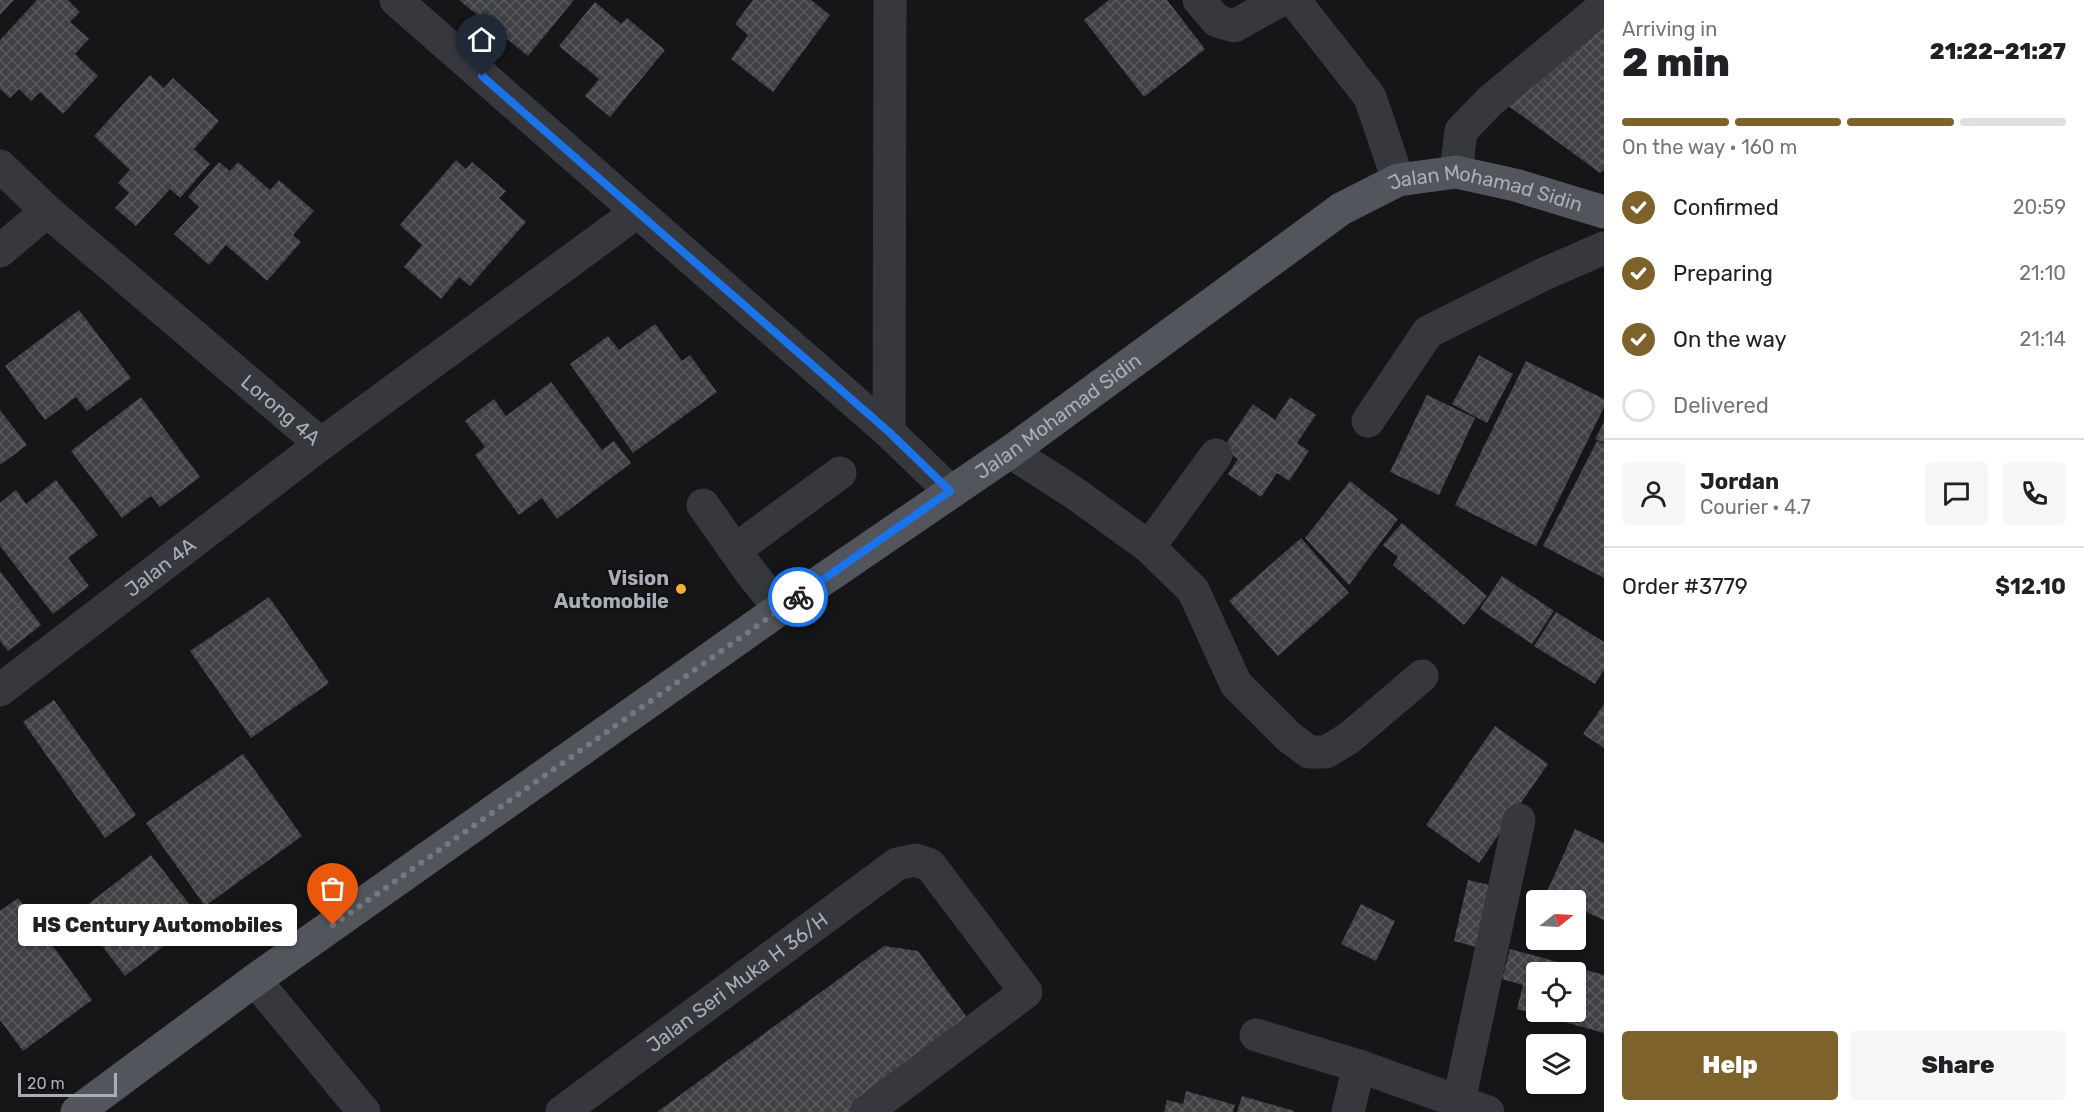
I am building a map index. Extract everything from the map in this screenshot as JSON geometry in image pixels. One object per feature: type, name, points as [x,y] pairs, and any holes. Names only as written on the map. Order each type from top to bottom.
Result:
[{"type":"main road","name":"Jalan Mohamad Sidin","points":[[77,1112],[255,980],[780,609],[1010,452],[1341,209],[1398,180],[1456,172],[1515,185],[1604,212]]},
{"type":"street","points":[[396,0],[889,432],[950,491]]},
{"type":"street","points":[[889,432],[890,0]]},
{"type":"street","points":[[1200,0],[1217,21],[1234,27],[1281,0]]},
{"type":"street","points":[[1294,0],[1370,97],[1398,180]]},
{"type":"street","points":[[1456,172],[1461,131],[1490,102],[1604,6]]},
{"type":"street","name":"Lorong 4A","points":[[0,165],[47,211],[321,444],[637,212]]},
{"type":"street","points":[[0,251],[47,211]]},
{"type":"street","points":[[1368,421],[1428,332],[1544,274],[1604,248]]},
{"type":"street","name":"Jalan 4A","points":[[0,690],[321,444]]},
{"type":"street","points":[[1010,452],[1073,492],[1149,547],[1193,590],[1236,684],[1289,737],[1309,752],[1326,753],[1349,738],[1422,676]]},
{"type":"street","points":[[1149,547],[1216,455]]},
{"type":"street","points":[[735,550],[840,473]]},
{"type":"street","points":[[704,505],[780,609]]},
{"type":"street","points":[[1256,1035],[1359,1066],[1474,1107],[1519,820]]},
{"type":"street","name":"Jalan Seri Muka H 36/H","points":[[562,1112],[897,864],[915,860],[930,865],[1026,992],[866,1112]]},
{"type":"street","points":[[255,980],[364,1112]]},
{"type":"street","points":[[1348,1112],[1359,1066]]},
{"type":"building","points":[[0,0],[14,0],[0,15]]},
{"type":"building","points":[[37,0],[68,0],[80,12],[70,22],[89,39],[75,54],[98,76],[63,114],[40,92],[31,101],[19,89],[10,98],[0,89],[0,40]]},
{"type":"building","points":[[459,0],[574,0],[528,56]]},
{"type":"building","points":[[753,0],[811,0],[830,15],[773,92],[731,59],[748,35],[735,24]]},
{"type":"building","points":[[1109,0],[1167,0],[1205,49],[1144,97],[1084,20]]},
{"type":"building","points":[[595,2],[621,24],[627,18],[665,50],[610,117],[585,96],[599,79],[559,46]]},
{"type":"building","points":[[1604,25],[1604,170],[1600,173],[1503,102]]},
{"type":"building","points":[[150,75],[164,88],[173,78],[219,121],[194,149],[210,164],[180,198],[170,189],[136,226],[115,208],[129,193],[118,183],[130,170],[94,136]]},
{"type":"building","points":[[456,160],[466,169],[472,162],[506,191],[499,198],[526,222],[470,286],[459,277],[441,299],[404,267],[422,245],[400,225]]},
{"type":"building","points":[[219,162],[230,171],[238,162],[270,190],[279,180],[314,211],[293,235],[301,242],[267,281],[226,245],[209,265],[174,234],[199,207],[188,197]]},
{"type":"building","points":[[79,310],[131,378],[87,411],[76,397],[45,420],[5,366]]},
{"type":"building","points":[[655,324],[682,361],[690,355],[717,392],[633,453],[570,364],[608,336],[619,350]]},
{"type":"building","points":[[1479,355],[1513,374],[1487,423],[1452,404]]},
{"type":"building","points":[[1526,361],[1604,399],[1604,407],[1536,546],[1455,505]]},
{"type":"building","points":[[551,382],[602,450],[614,441],[631,463],[557,519],[542,498],[519,515],[475,455],[485,447],[465,421],[494,399],[506,416]]},
{"type":"building","points":[[1427,395],[1475,418],[1439,495],[1390,472]]},
{"type":"building","points":[[141,397],[200,477],[160,507],[151,496],[122,518],[71,451]]},
{"type":"building","points":[[1290,397],[1316,415],[1297,443],[1309,451],[1289,481],[1277,473],[1261,497],[1228,474],[1238,459],[1223,448],[1253,404],[1275,420]]},
{"type":"building","points":[[0,410],[27,445],[0,465]]},
{"type":"building","points":[[1604,422],[1604,443],[1595,439]]},
{"type":"building","points":[[1597,441],[1604,444],[1604,578],[1543,546]]},
{"type":"building","points":[[56,480],[98,535],[68,558],[89,586],[53,614],[0,546],[0,503],[16,490],[26,504]]},
{"type":"building","points":[[1350,481],[1398,519],[1349,585],[1305,538]]},
{"type":"building","points":[[1402,523],[1487,596],[1464,625],[1393,565],[1398,557],[1383,545]]},
{"type":"building","points":[[1301,538],[1349,593],[1278,656],[1229,601]]},
{"type":"building","points":[[0,571],[41,625],[8,651],[0,641]]},
{"type":"building","points":[[1502,576],[1554,611],[1532,644],[1480,609]]},
{"type":"building","points":[[269,597],[329,683],[251,738],[190,651]]},
{"type":"building","points":[[1556,612],[1604,642],[1604,670],[1595,684],[1534,646]]},
{"type":"building","points":[[54,700],[136,815],[105,838],[23,722]]},
{"type":"building","points":[[1604,704],[1604,748],[1583,734]]},
{"type":"building","points":[[1495,726],[1548,764],[1479,863],[1426,825]]},
{"type":"building","points":[[243,754],[302,836],[205,906],[146,823]]},
{"type":"building","points":[[1575,829],[1604,843],[1604,920],[1586,912],[1586,890],[1548,890]]},
{"type":"building","points":[[151,855],[200,918],[125,976],[77,913]]},
{"type":"building","points":[[1468,880],[1502,888],[1487,950],[1454,941]]},
{"type":"building","points":[[18,898],[92,1000],[23,1051],[0,1020],[0,911]]},
{"type":"building","points":[[1361,904],[1395,921],[1376,961],[1341,944]]},
{"type":"building","points":[[884,946],[918,951],[980,1035],[874,1112],[657,1112]]},
{"type":"building","points":[[1510,949],[1557,962],[1526,962],[1526,1011],[1517,1009],[1523,985],[1502,979]]},
{"type":"building","points":[[1586,970],[1604,975],[1604,1033],[1564,1022],[1586,1022]]},
{"type":"building","points":[[1186,1091],[1235,1105],[1233,1112],[1164,1112],[1167,1100],[1183,1104]]},
{"type":"building","points":[[1242,1096],[1294,1111],[1294,1112],[1237,1112]]},
{"type":"way so far","points":[[333,925],[798,597]]},
{"type":"place","name":"Vision Automobile","points":[[681,589]]},
{"type":"place","name":"HS Century Automobiles","points":[[333,925]]},
{"type":"route","points":[[482,76],[889,432],[950,491],[798,597]]}]
